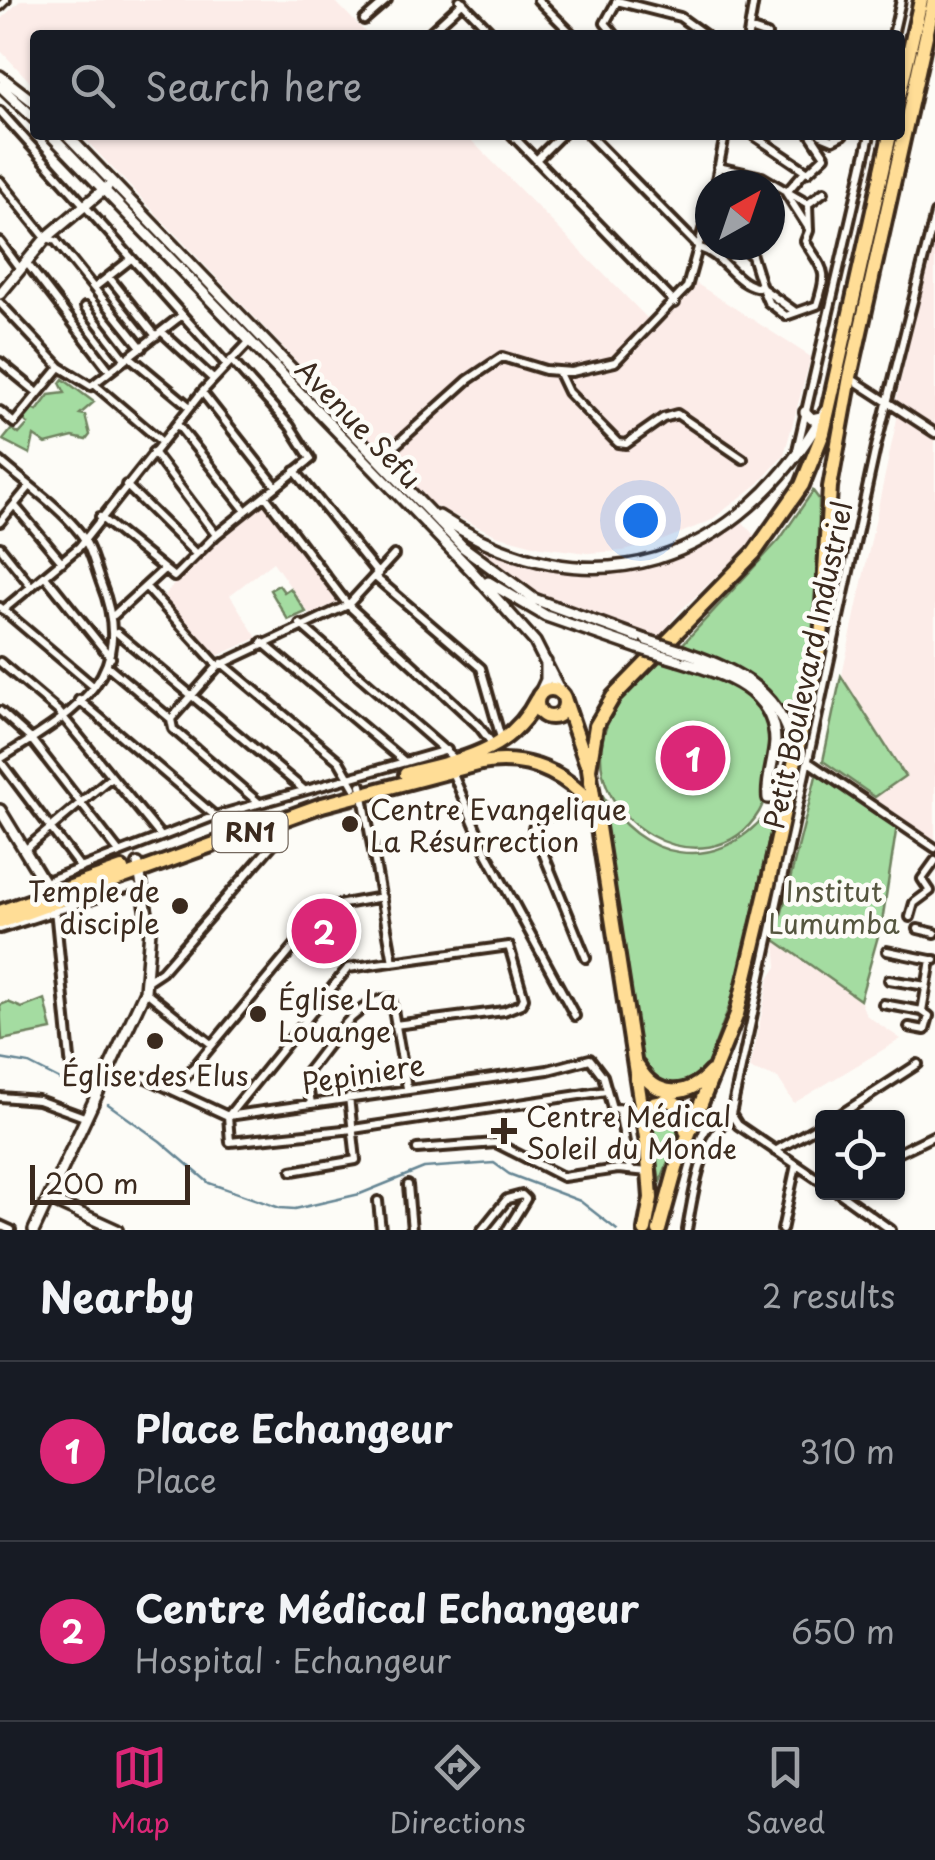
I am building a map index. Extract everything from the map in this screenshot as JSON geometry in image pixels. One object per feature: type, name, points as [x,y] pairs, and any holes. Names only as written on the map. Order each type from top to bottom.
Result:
[{"type":"highway","points":[[905,70],[921,0]]},
{"type":"highway","points":[[905,120],[934,0]]},
{"type":"highway","points":[[679,1158],[732,1030],[821,640],[830,488],[843,376],[889,140]]},
{"type":"highway","points":[[589,769],[593,736],[613,697],[770,534],[812,462],[831,400],[843,376],[900,140]]},
{"type":"highway","points":[[564,699],[562,710],[550,716],[541,713],[538,697],[554,689],[564,699],[589,769],[642,1108],[652,1198],[645,1230]]},
{"type":"highway","name":"RN1","points":[[132,873],[357,785],[480,754],[519,728],[538,697]]},
{"type":"highway","points":[[576,733],[587,741],[593,736]]},
{"type":"highway","name":"RN1","points":[[452,761],[504,760],[556,774],[594,805]]},
{"type":"highway","name":"RN1","points":[[0,912],[132,873],[264,826],[357,785]]},
{"type":"highway","name":"RN1","points":[[0,922],[52,897]]},
{"type":"highway","points":[[633,1051],[646,1079],[669,1092],[692,1088],[718,1062]]},
{"type":"highway","points":[[646,1144],[649,1109],[658,1101],[678,1102],[688,1118],[659,1230]]},
{"type":"main road","points":[[0,76],[30,100]]},
{"type":"main road","points":[[0,86],[30,114]]},
{"type":"main road","name":"Avenue Sefu","points":[[57,140],[108,186],[379,460],[399,489]]},
{"type":"main road","name":"Avenue Sefu","points":[[71,140],[250,342],[399,489],[470,568],[546,659],[564,699]]},
{"type":"main road","points":[[0,294],[46,238],[108,186]]},
{"type":"main road","points":[[399,489],[509,552],[551,562],[619,565],[685,549],[712,536],[756,505],[794,461],[831,400]]},
{"type":"main road","points":[[805,412],[812,419],[823,415]]},
{"type":"main road","points":[[425,507],[463,547],[520,592],[642,644]]},
{"type":"main road","points":[[470,568],[530,609],[734,670],[758,686],[783,720],[794,765],[776,797],[768,798],[775,737],[765,709],[740,682],[682,656]]},
{"type":"main road","points":[[538,697],[546,680],[546,659]]},
{"type":"main road","points":[[0,810],[27,848],[52,897]]},
{"type":"main road","points":[[132,873],[142,898]]},
{"type":"main road","points":[[34,1230],[146,986],[150,930],[132,873]]},
{"type":"main road","points":[[49,1198],[117,1230]]},
{"type":"street","points":[[0,6],[6,0]]},
{"type":"street","points":[[538,0],[566,30]]},
{"type":"street","points":[[610,30],[604,23],[616,0],[680,17],[698,30]]},
{"type":"street","points":[[748,30],[754,0]]},
{"type":"street","points":[[894,30],[900,0]]},
{"type":"street","points":[[364,20],[386,1]]},
{"type":"street","points":[[433,30],[461,1],[489,30]]},
{"type":"street","points":[[0,111],[181,316],[290,426],[310,460],[216,535],[176,576],[163,570],[100,517]]},
{"type":"street","points":[[517,140],[675,303]]},
{"type":"street","points":[[536,160],[556,140]]},
{"type":"street","points":[[595,140],[695,243]]},
{"type":"street","points":[[718,170],[725,140]]},
{"type":"street","points":[[760,140],[804,171],[815,171],[825,156],[815,140]]},
{"type":"street","points":[[794,461],[869,140]]},
{"type":"street","points":[[718,167],[762,178],[808,204]]},
{"type":"street","points":[[786,193],[804,171]]},
{"type":"street","points":[[0,181],[46,238],[56,241],[142,348]]},
{"type":"street","points":[[808,204],[824,192]]},
{"type":"street","points":[[786,193],[809,230]]},
{"type":"street","points":[[753,260],[768,302],[782,314],[817,305],[825,268],[805,241],[809,230],[808,204]]},
{"type":"street","name":"Petit Boulevard Industriel","points":[[732,1118],[887,400],[935,214]]},
{"type":"street","points":[[0,242],[110,370]]},
{"type":"street","points":[[94,288],[131,259]]},
{"type":"street","points":[[379,460],[468,380],[502,357],[557,370],[585,371],[615,362],[675,303],[692,279],[697,260]]},
{"type":"street","points":[[719,260],[744,284],[762,288]]},
{"type":"street","points":[[109,276],[159,334],[213,379]]},
{"type":"street","points":[[0,304],[60,367],[90,385],[162,442]]},
{"type":"street","points":[[85,308],[128,358],[190,407]]},
{"type":"street","points":[[90,385],[181,316]]},
{"type":"street","points":[[93,686],[2,608],[62,562],[213,379],[250,342]]},
{"type":"street","points":[[0,362],[38,393]]},
{"type":"street","points":[[0,411],[14,422],[60,367]]},
{"type":"street","points":[[557,370],[568,392],[618,443],[626,444],[663,418],[677,414],[743,458]]},
{"type":"street","points":[[843,376],[935,432]]},
{"type":"street","points":[[202,392],[276,486]]},
{"type":"street","points":[[177,424],[246,510]]},
{"type":"street","points":[[153,452],[216,535]]},
{"type":"street","points":[[0,461],[83,537],[114,614],[116,632],[110,663],[93,686],[61,717],[0,760],[80,867]]},
{"type":"street","points":[[295,471],[376,575],[482,668],[499,744]]},
{"type":"street","points":[[126,485],[195,554]]},
{"type":"street","points":[[0,521],[30,487]]},
{"type":"street","points":[[265,496],[348,605],[499,744]]},
{"type":"street","points":[[15,506],[62,562]]},
{"type":"street","points":[[0,547],[32,586]]},
{"type":"street","points":[[171,719],[220,665],[300,624],[348,605],[394,555]]},
{"type":"street","points":[[114,614],[163,570]]},
{"type":"street","points":[[45,576],[110,663],[171,719],[173,729],[259,803]]},
{"type":"street","points":[[146,587],[220,665],[357,785],[393,962]]},
{"type":"street","points":[[300,624],[452,761],[486,852],[575,1016]]},
{"type":"street","points":[[116,632],[302,789]]},
{"type":"street","points":[[262,642],[405,762]]},
{"type":"street","points":[[0,662],[61,717],[159,834]]},
{"type":"street","points":[[79,700],[215,816]]},
{"type":"street","points":[[0,711],[31,739],[118,851]]},
{"type":"street","points":[[0,930],[52,897],[80,867],[159,834],[302,789],[357,785],[405,762],[452,761]]},
{"type":"street","points":[[810,764],[935,848]]},
{"type":"street","points":[[27,848],[110,778]]},
{"type":"street","points":[[586,958],[532,828],[539,818],[594,805]]},
{"type":"street","points":[[211,1044],[146,986],[273,844],[264,826]]},
{"type":"street","points":[[910,917],[914,903],[930,891],[922,879],[935,861]]},
{"type":"street","points":[[52,897],[132,873]]},
{"type":"street","points":[[52,897],[68,1002],[72,1079]]},
{"type":"street","points":[[174,1091],[327,907],[382,897]]},
{"type":"street","points":[[918,930],[935,933]]},
{"type":"street","points":[[395,1025],[504,1011],[521,1004],[524,998],[518,965],[509,946],[348,968],[228,1116],[230,1142],[353,1129],[606,1091],[612,1108],[642,1108]]},
{"type":"street","points":[[887,951],[933,960],[922,1011]]},
{"type":"street","points":[[888,980],[926,986]]},
{"type":"street","points":[[312,1104],[306,1073],[364,1004],[391,998],[407,1088]]},
{"type":"street","points":[[884,1004],[922,1011],[929,1016],[925,1030],[909,1027]]},
{"type":"street","points":[[732,1030],[748,1032]]},
{"type":"street","name":"Pepiniere","points":[[228,1116],[548,1070],[576,1060],[594,1062],[606,1091]]},
{"type":"street","points":[[718,1062],[742,1066]]},
{"type":"street","points":[[847,1110],[918,1064]]},
{"type":"street","points":[[144,1077],[228,1116]]},
{"type":"street","points":[[0,1097],[38,1100],[88,1118]]},
{"type":"street","points":[[292,1171],[352,1164],[358,1154],[349,1097]]},
{"type":"street","points":[[619,1111],[630,1169]]},
{"type":"street","points":[[687,1230],[706,1156],[718,1127],[732,1118],[815,1178]]},
{"type":"street","points":[[775,1151],[815,1128]]},
{"type":"street","points":[[905,1150],[935,1134]]},
{"type":"street","points":[[417,1150],[496,1143],[571,1178],[630,1169],[649,1172]]},
{"type":"street","points":[[782,1230],[796,1166]]},
{"type":"street","points":[[408,1185],[412,1230]]},
{"type":"street","points":[[482,1230],[506,1200],[522,1194],[526,1199],[510,1229]]},
{"type":"street","points":[[849,1200],[891,1230]]},
{"type":"street","points":[[378,1201],[380,1230]]},
{"type":"street","points":[[0,1225],[10,1230]]},
{"type":"shaded area","points":[[21,0],[334,0],[363,30],[30,30],[30,82],[0,50],[0,20]]},
{"type":"shaded area","points":[[86,140],[471,140],[651,322],[694,282],[811,357],[784,455],[759,483],[710,521],[654,544],[587,553],[541,547],[496,535],[434,506]]},
{"type":"shaded area","points":[[935,231],[935,426],[896,400]]},
{"type":"shaded area","points":[[898,414],[935,439],[935,846],[822,769]]},
{"type":"shaded area","points":[[264,501],[342,600],[310,615],[273,562],[230,595],[257,638],[213,658],[162,599],[189,565]]},
{"type":"shaded area","points":[[743,522],[756,538],[679,612],[659,637],[529,591],[475,552],[481,545],[514,558],[593,572],[644,567],[689,553]]},
{"type":"shaded area","points":[[775,940],[860,1000],[866,1015],[901,1039],[794,1103],[778,1078],[750,1069],[769,979],[777,967]]},
{"type":"green space","points":[[63,379],[94,402],[80,414],[85,415],[90,435],[86,440],[73,437],[46,444],[34,436],[30,454],[3,440],[12,429],[19,434],[28,424],[21,417],[30,407],[37,411],[49,395],[65,393],[60,383]]},
{"type":"green space","points":[[813,491],[819,499],[818,620],[796,725],[771,694],[747,674],[681,646],[780,539]]},
{"type":"green space","points":[[279,585],[284,592],[290,588],[306,612],[288,620],[270,590]]},
{"type":"green space","points":[[660,660],[735,687],[761,712],[768,730],[768,775],[759,812],[737,836],[709,847],[679,846],[651,835],[626,816],[609,790],[601,759],[607,725],[623,698]]},
{"type":"green space","points":[[841,676],[905,776],[875,797],[823,761]]},
{"type":"green space","name":"Institut Lumumba","points":[[817,772],[897,825],[882,922],[860,1000],[775,940]]},
{"type":"green space","points":[[601,793],[617,816],[636,833],[657,846],[679,852],[725,846],[747,833],[767,813],[774,817],[735,991],[705,1071],[682,1087],[661,1085],[642,1062]]},
{"type":"green space","points":[[45,999],[52,1030],[2,1040],[0,1005],[8,1002],[22,1008]]},
{"type":"green space","points":[[662,1104],[681,1110],[683,1124],[660,1182],[650,1121]]},
{"type":"waterway","points":[[0,1059],[29,1064],[84,1092]]},
{"type":"waterway","points":[[108,1104],[209,1183],[280,1208],[295,1209],[360,1194],[424,1168],[494,1163],[509,1174],[580,1201],[617,1230]]},
{"type":"place","name":"Place Echangeur","points":[[693,758]]},
{"type":"place","name":"Centre Evangelique La Résurrection","points":[[350,824]]},
{"type":"place","name":"Temple de disciple","points":[[180,906]]},
{"type":"place","name":"Centre Médical Echangeur","points":[[324,931]]},
{"type":"place","name":"Église La Louange","points":[[258,1014]]},
{"type":"place","name":"Église des Elus","points":[[155,1041]]},
{"type":"place","name":"Centre Médical Soleil du Monde","points":[[504,1131]]}]
